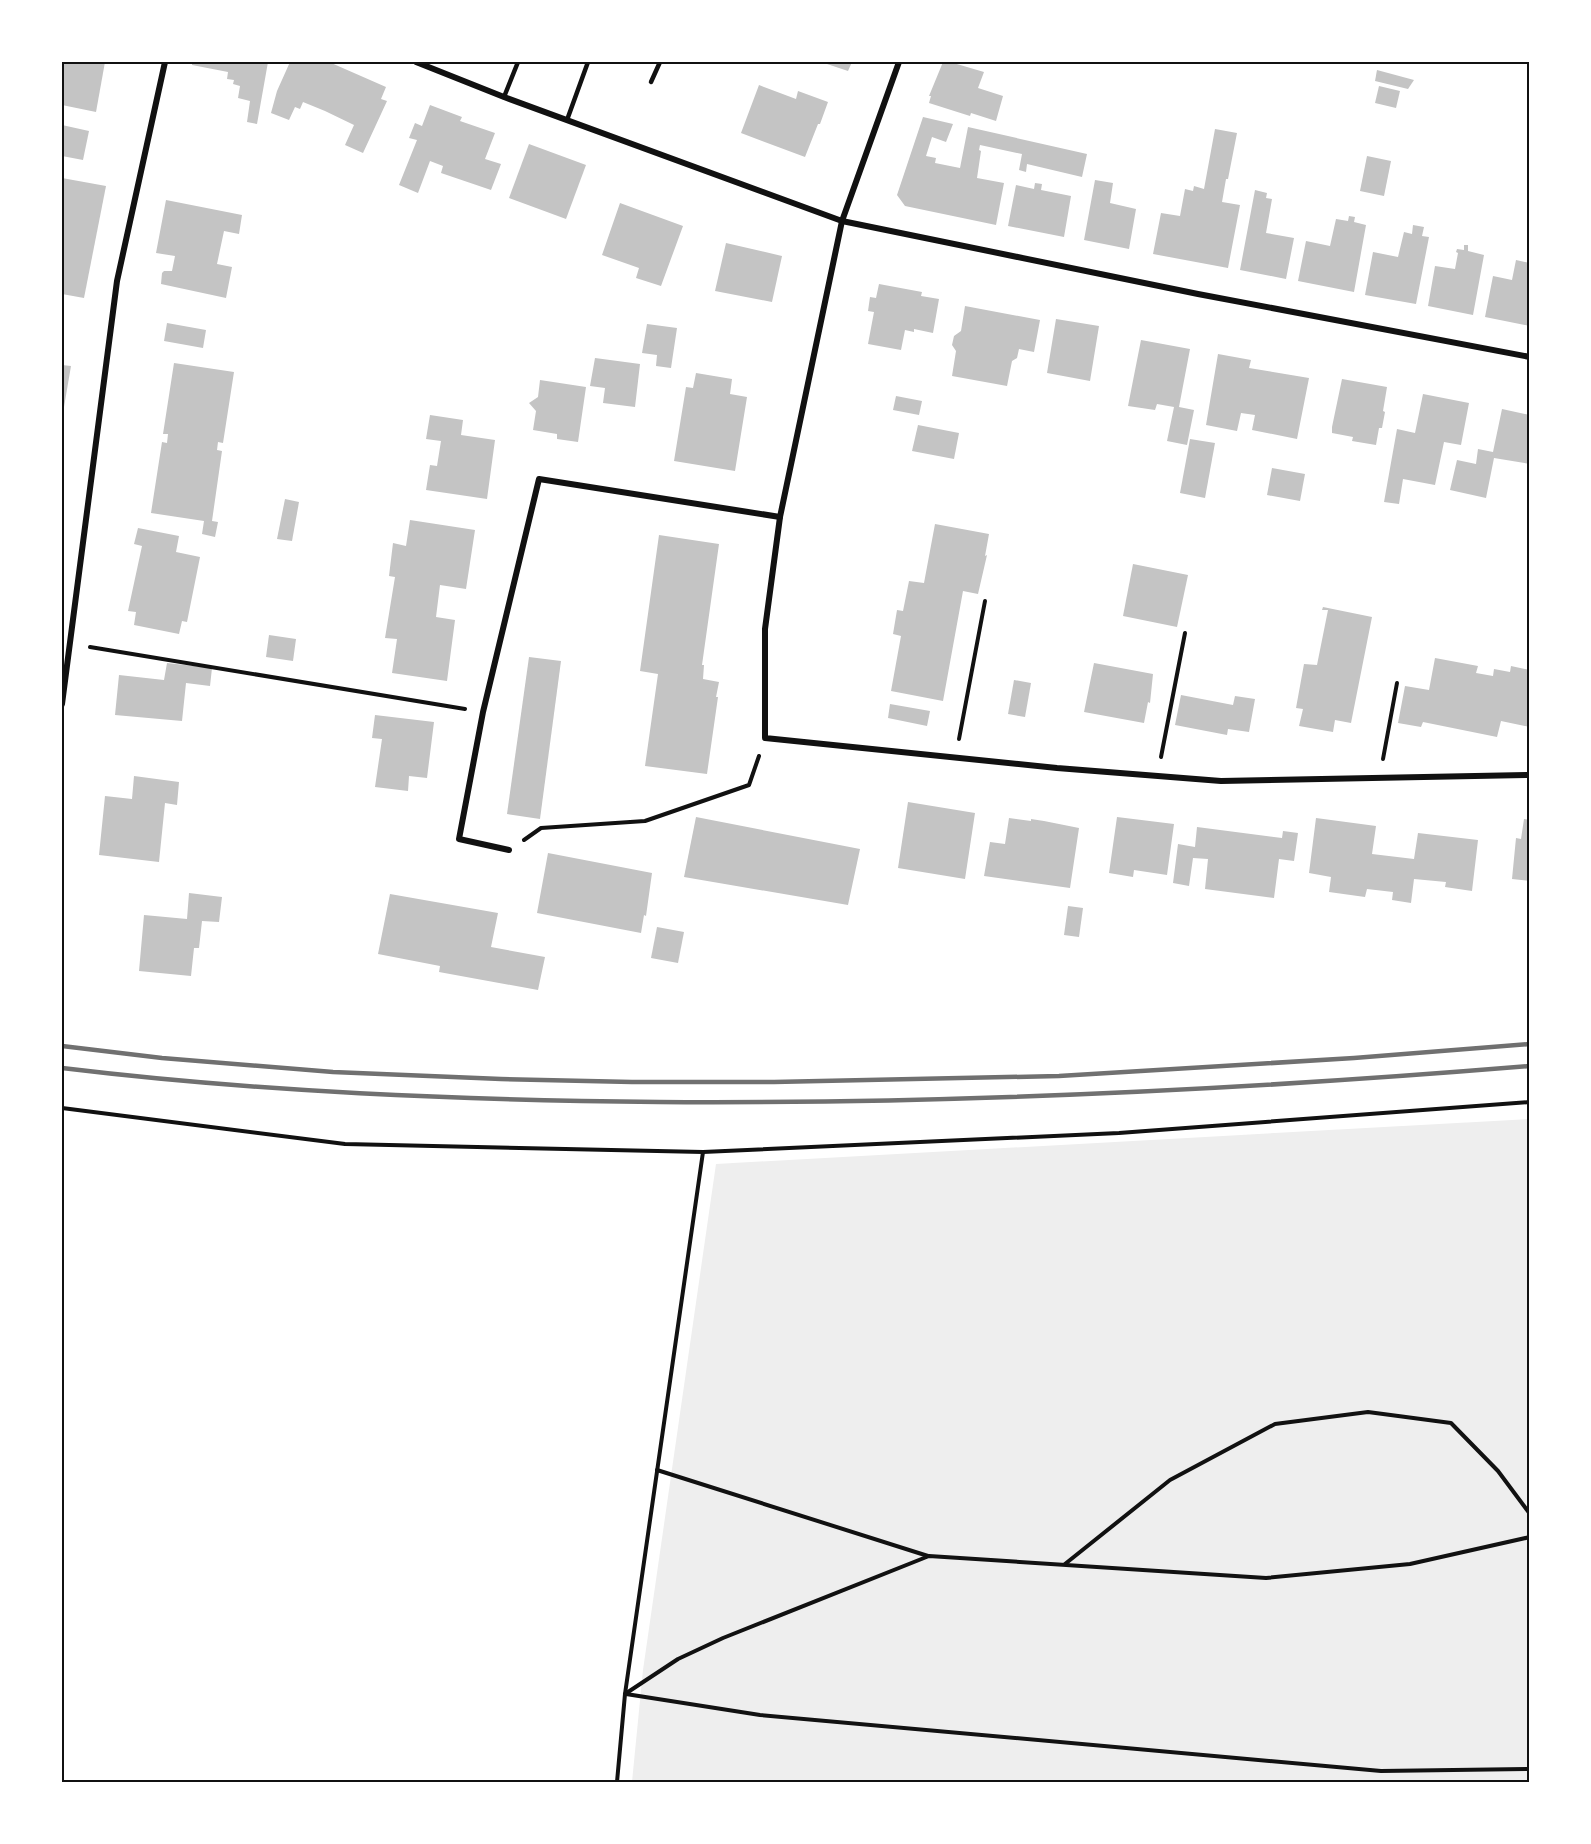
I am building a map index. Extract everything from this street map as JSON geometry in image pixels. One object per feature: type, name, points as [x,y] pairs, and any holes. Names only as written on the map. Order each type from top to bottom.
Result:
[{"type":"street","points":[[62,704],[117,281],[165,62]]},
{"type":"street","points":[[416,62],[504,97],[842,220],[1198,294],[1530,357]]},
{"type":"street","points":[[899,62],[842,220],[780,517],[765,628],[765,738],[1057,768],[1221,781],[1530,775]]},
{"type":"street","points":[[509,850],[459,839],[483,712],[539,479],[780,517]]},
{"type":"lane","points":[[504,97],[518,62]]},
{"type":"lane","points":[[567,120],[588,62]]},
{"type":"lane","points":[[651,82],[660,62]]},
{"type":"path","points":[[956,758],[985,601]]},
{"type":"path","points":[[1157,776],[1185,633]]},
{"type":"path","points":[[70,644],[483,712]]},
{"type":"path","points":[[1379,778],[1397,683]]},
{"type":"path","points":[[509,850],[541,828],[645,820],[749,785],[765,738]]},
{"type":"path","points":[[62,1108],[345,1144],[703,1152],[1119,1133],[1530,1102]]},
{"type":"path","points":[[617,1782],[625,1694],[703,1152]]},
{"type":"path","points":[[1064,1565],[1170,1480],[1275,1424],[1368,1412],[1451,1423],[1498,1471],[1530,1514]]},
{"type":"path","points":[[657,1470],[929,1556],[1266,1578],[1410,1564],[1530,1537]]},
{"type":"path","points":[[625,1694],[678,1659],[723,1638],[929,1556]]},
{"type":"path","points":[[625,1694],[760,1715],[1381,1771],[1530,1769]]},
{"type":"shaded area","points":[[1529,1119],[1529,1782],[632,1782],[643,1670],[716,1164]]},
{"type":"building","points":[[62,62],[105,62],[96,112],[62,105]]},
{"type":"building","points":[[192,62],[268,62],[257,124],[247,122],[250,101],[238,98],[240,86],[233,84],[234,80],[227,79],[228,72],[192,65]]},
{"type":"building","points":[[290,62],[329,62],[386,87],[381,99],[387,101],[363,153],[345,145],[354,125],[325,111],[303,102],[300,109],[295,107],[289,120],[271,113],[277,91]]},
{"type":"building","points":[[821,62],[852,62],[848,71]]},
{"type":"building","points":[[943,62],[984,72],[978,88],[1003,96],[996,121],[971,113],[970,116],[929,103],[931,96],[929,96]]},
{"type":"building","points":[[1377,70],[1414,80],[1408,89],[1375,81]]},
{"type":"building","points":[[759,85],[796,99],[798,91],[828,102],[805,157],[741,133]]},
{"type":"building","points":[[1379,86],[1400,91],[1396,108],[1375,103]]},
{"type":"building","points":[[430,105],[462,117],[460,121],[495,133],[485,159],[501,164],[491,190],[441,173],[443,166],[430,161],[418,193],[399,185],[417,140],[409,138],[415,123],[422,126]]},
{"type":"building","points":[[923,117],[953,124],[946,142],[932,137],[926,156],[936,158],[935,163],[960,168],[968,127],[1087,154],[1082,177],[1027,164],[1026,172],[1019,170],[1022,154],[980,145],[977,178],[1004,183],[996,225],[905,206],[897,195]]},
{"type":"building","points":[[62,125],[89,131],[83,160],[62,156]]},
{"type":"building","points":[[1215,129],[1237,133],[1222,202],[1240,205],[1228,268],[1153,254],[1161,213],[1180,216],[1185,189],[1193,191],[1194,186],[1204,189]]},
{"type":"building","points":[[529,144],[586,165],[566,219],[509,198]]},
{"type":"building","points":[[1367,156],[1391,161],[1384,196],[1360,191]]},
{"type":"building","points":[[62,178],[106,186],[84,298],[62,294]]},
{"type":"building","points":[[1095,180],[1113,183],[1110,203],[1136,209],[1129,249],[1084,240]]},
{"type":"building","points":[[1035,183],[1042,184],[1041,190],[1071,196],[1064,237],[1008,226],[1016,185],[1034,189]]},
{"type":"building","points":[[1255,190],[1267,193],[1266,198],[1272,199],[1266,233],[1294,238],[1286,279],[1240,270]]},
{"type":"building","points":[[166,200],[242,215],[239,234],[224,231],[217,264],[232,267],[226,298],[161,284],[162,273],[172,271],[175,256],[156,253]]},
{"type":"building","points":[[620,203],[683,226],[661,286],[636,278],[639,268],[602,255]]},
{"type":"building","points":[[1349,216],[1355,217],[1354,222],[1366,225],[1354,292],[1298,281],[1306,241],[1330,246],[1336,219],[1348,221]]},
{"type":"building","points":[[1413,225],[1424,227],[1422,236],[1429,237],[1416,304],[1365,295],[1373,252],[1398,257],[1404,232],[1412,234]]},
{"type":"building","points":[[726,243],[782,256],[772,302],[715,291]]},
{"type":"building","points":[[1464,245],[1468,245],[1468,251],[1484,255],[1473,315],[1428,306],[1435,266],[1455,269],[1457,249],[1464,250]]},
{"type":"building","points":[[1516,260],[1530,263],[1530,326],[1485,317],[1493,276],[1512,280]]},
{"type":"building","points":[[879,284],[922,292],[921,296],[939,299],[933,333],[914,329],[914,332],[905,330],[901,350],[868,344],[874,312],[868,311],[870,297],[876,298]]},
{"type":"building","points":[[965,306],[1040,320],[1034,352],[1019,349],[1017,358],[1012,361],[1007,386],[952,376],[956,351],[952,345],[954,336],[961,331]]},
{"type":"building","points":[[1056,319],[1099,326],[1090,381],[1047,373]]},
{"type":"building","points":[[167,323],[206,330],[203,348],[164,341]]},
{"type":"building","points":[[647,324],[677,328],[671,368],[656,366],[657,355],[642,353]]},
{"type":"building","points":[[1141,340],[1190,349],[1179,407],[1194,410],[1187,445],[1167,441],[1174,407],[1157,404],[1155,410],[1128,406]]},
{"type":"building","points":[[1218,354],[1251,360],[1249,368],[1309,378],[1297,439],[1252,430],[1255,415],[1241,413],[1237,431],[1206,425]]},
{"type":"building","points":[[595,358],[640,364],[635,407],[603,403],[605,388],[590,386]]},
{"type":"building","points":[[174,363],[234,372],[223,443],[218,442],[217,450],[222,451],[212,521],[218,522],[215,537],[202,534],[204,521],[151,513],[162,442],[167,443],[168,434],[163,434]]},
{"type":"building","points":[[62,365],[71,366],[64,407],[62,406]]},
{"type":"building","points":[[696,373],[732,379],[730,394],[747,397],[735,471],[674,461],[686,387],[693,388]]},
{"type":"building","points":[[1342,379],[1387,387],[1382,428],[1379,428],[1376,445],[1352,441],[1353,437],[1332,433]]},
{"type":"building","points":[[540,380],[586,387],[578,442],[557,439],[557,434],[533,430],[536,411],[529,403],[538,397]]},
{"type":"building","points":[[1423,394],[1469,403],[1461,445],[1444,442],[1435,485],[1403,479],[1399,504],[1384,502],[1397,429],[1415,433]]},
{"type":"building","points":[[896,396],[922,401],[919,415],[893,410]]},
{"type":"building","points":[[1502,409],[1530,415],[1530,464],[1494,458],[1486,498],[1450,490],[1457,460],[1476,464],[1478,449],[1493,452]]},
{"type":"building","points":[[430,415],[463,420],[461,435],[495,440],[487,499],[426,490],[430,465],[437,466],[441,441],[426,439]]},
{"type":"building","points":[[918,425],[959,433],[954,459],[912,451]]},
{"type":"building","points":[[1190,439],[1215,443],[1205,498],[1180,493]]},
{"type":"building","points":[[1272,468],[1305,474],[1300,501],[1267,495]]},
{"type":"building","points":[[285,499],[299,502],[292,541],[277,539]]},
{"type":"building","points":[[410,520],[475,530],[466,589],[440,585],[436,617],[455,620],[447,681],[392,673],[397,639],[385,638],[395,577],[389,576],[393,543],[406,546]]},
{"type":"building","points":[[935,524],[989,534],[985,556],[987,555],[978,594],[963,591],[943,701],[891,691],[901,636],[893,634],[897,610],[903,611],[909,581],[924,583]]},
{"type":"building","points":[[138,528],[179,536],[176,552],[200,557],[187,622],[182,621],[179,634],[134,625],[136,612],[128,611],[142,546],[134,544]]},
{"type":"building","points":[[659,535],[719,544],[702,665],[704,665],[703,679],[719,682],[707,774],[645,766],[658,674],[640,671]]},
{"type":"building","points":[[1133,564],[1188,575],[1177,627],[1123,616]]},
{"type":"building","points":[[1323,607],[1372,617],[1351,723],[1335,720],[1333,732],[1299,726],[1303,709],[1296,708],[1304,664],[1317,665],[1328,610],[1322,610]]},
{"type":"building","points":[[269,635],[296,639],[293,661],[266,657]]},
{"type":"building","points":[[529,657],[561,661],[540,819],[507,814]]},
{"type":"building","points":[[1435,658],[1478,666],[1476,673],[1493,676],[1494,669],[1510,672],[1511,666],[1530,670],[1530,727],[1501,721],[1497,737],[1423,722],[1421,727],[1398,723],[1405,686],[1429,690]]},
{"type":"building","points":[[167,663],[212,668],[210,686],[186,683],[182,721],[115,715],[119,675],[164,680]]},
{"type":"building","points":[[1094,663],[1153,674],[1150,703],[1148,702],[1144,723],[1084,712]]},
{"type":"building","points":[[1014,680],[1031,683],[1025,717],[1008,714]]},
{"type":"building","points":[[1181,695],[1233,705],[1235,696],[1255,699],[1249,732],[1228,729],[1227,735],[1175,725]]},
{"type":"building","points":[[890,704],[930,711],[927,726],[888,718]]},
{"type":"building","points":[[375,715],[434,722],[427,778],[409,776],[408,791],[375,787],[382,739],[372,738]]},
{"type":"building","points":[[134,776],[179,782],[177,805],[165,803],[159,862],[99,855],[105,796],[132,799]]},
{"type":"building","points":[[908,802],[975,813],[965,879],[898,868]]},
{"type":"building","points":[[696,817],[860,849],[848,905],[684,877]]},
{"type":"building","points":[[1117,817],[1174,824],[1167,875],[1134,870],[1133,877],[1109,873]]},
{"type":"building","points":[[1009,818],[1031,821],[1031,819],[1079,828],[1070,888],[984,876],[990,842],[1005,844]]},
{"type":"building","points":[[1316,818],[1376,826],[1372,854],[1414,859],[1418,833],[1478,840],[1472,891],[1445,887],[1446,882],[1414,879],[1411,903],[1392,900],[1393,892],[1367,889],[1365,897],[1329,892],[1331,877],[1309,873]]},
{"type":"building","points":[[1524,819],[1530,820],[1530,881],[1512,879],[1516,838],[1521,839]]},
{"type":"building","points":[[1197,827],[1282,838],[1283,831],[1298,833],[1294,861],[1279,859],[1274,898],[1205,889],[1208,859],[1193,858],[1189,886],[1173,883],[1178,844],[1195,847]]},
{"type":"building","points":[[548,853],[652,873],[646,916],[644,915],[641,933],[537,913]]},
{"type":"building","points":[[189,893],[222,897],[219,922],[202,921],[199,948],[194,948],[191,976],[139,971],[144,915],[187,919]]},
{"type":"building","points":[[390,894],[498,913],[491,947],[545,957],[538,990],[439,972],[440,966],[378,954]]},
{"type":"building","points":[[1068,906],[1083,908],[1079,937],[1064,935]]},
{"type":"building","points":[[657,927],[684,932],[678,963],[651,958]]},
{"type":"railway","points":[[62,1046],[162,1058],[333,1072],[632,1082],[774,1082],[1059,1076],[1354,1058],[1530,1044]]},
{"type":"railway","points":[[62,1068],[285,1089],[434,1097],[768,1102],[1094,1094],[1312,1082],[1530,1066]]}]
